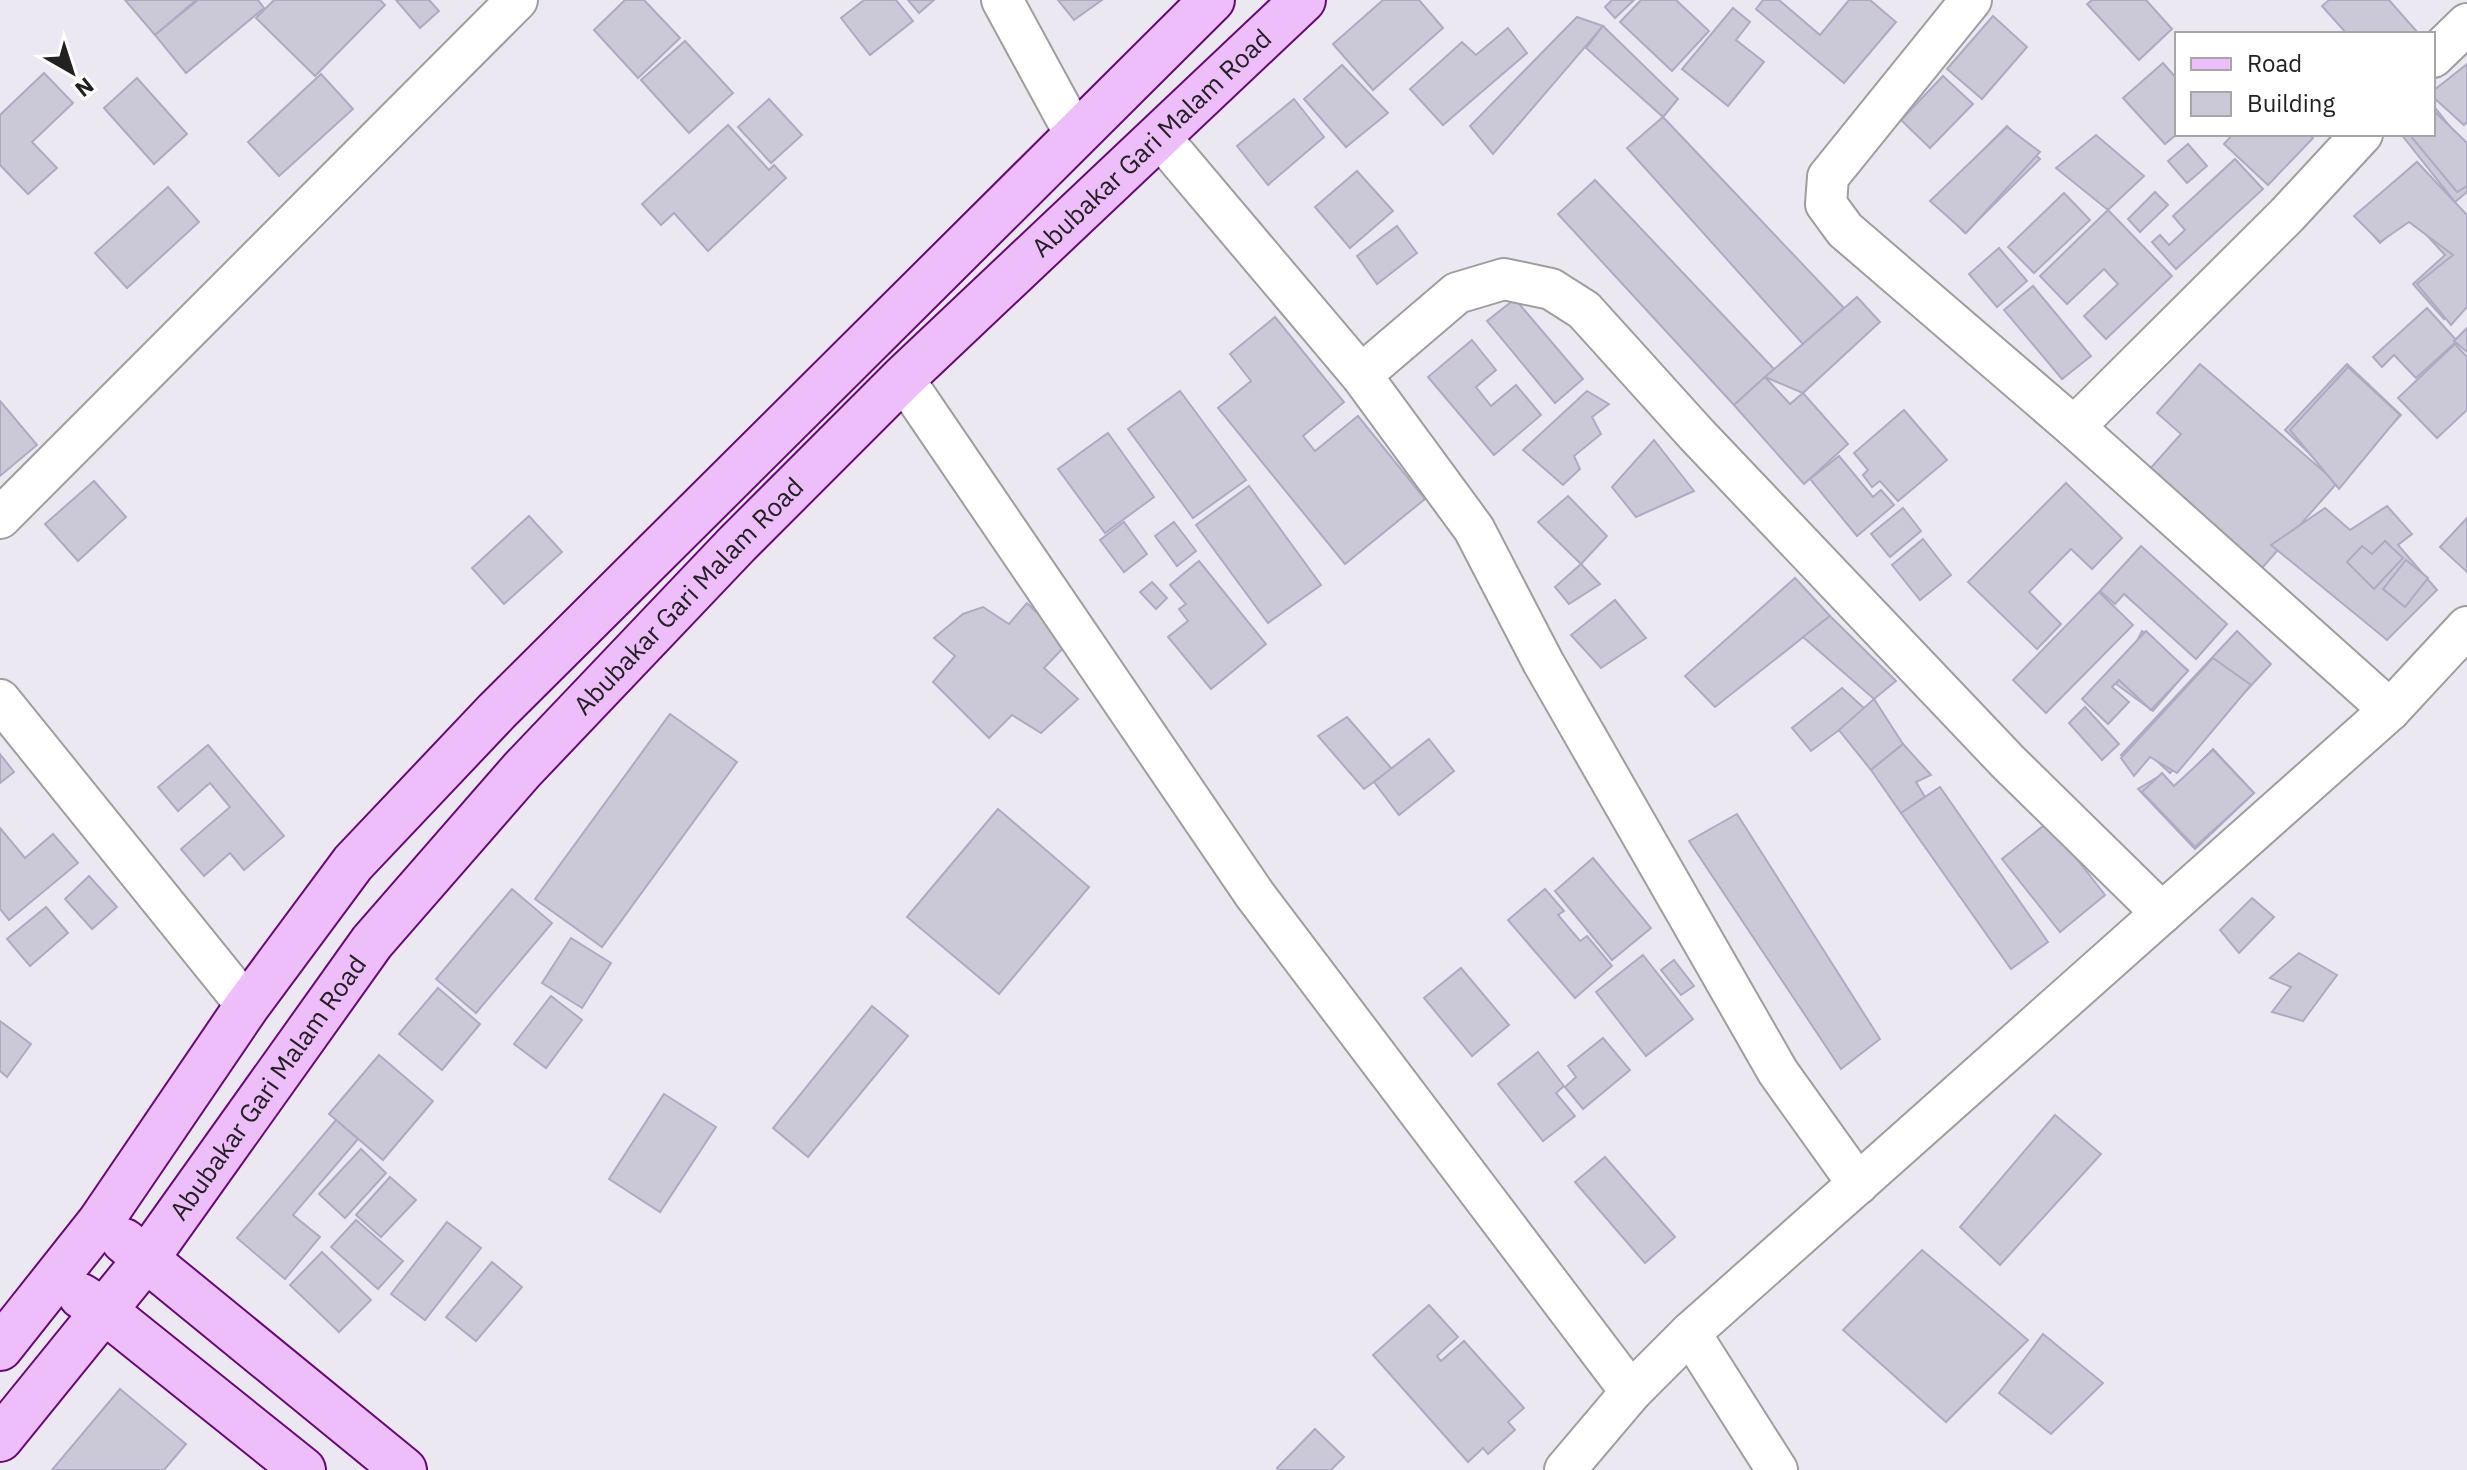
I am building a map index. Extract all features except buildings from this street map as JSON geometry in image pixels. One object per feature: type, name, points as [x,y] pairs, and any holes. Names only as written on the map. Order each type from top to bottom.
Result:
[{"type":"street","points":[[0,518],[517,0]]},
{"type":"street","points":[[1002,0],[1076,136]]},
{"type":"street","points":[[0,1348],[100,1222],[247,1006],[353,863],[497,711],[1212,0]]},
{"type":"street","name":"Abubakar Gari Malam Road","points":[[0,1439],[146,1259],[372,942],[522,770],[737,544],[903,378],[1303,0]]},
{"type":"street","points":[[1971,0],[1828,177],[1826,204],[1845,230],[2074,427],[2390,710]]},
{"type":"street","points":[[2435,55],[2467,24]]},
{"type":"street","points":[[1159,136],[1361,375],[1474,529],[1543,662],[1778,1072],[1858,1184]]},
{"type":"street","points":[[2074,427],[2287,215],[2360,136]]},
{"type":"street","points":[[1361,375],[1457,293],[1504,279],[1551,289],[1584,310],[1697,435],[2008,762],[2162,913]]},
{"type":"street","points":[[903,378],[1255,895],[1631,1392]]},
{"type":"street","points":[[1565,1470],[1631,1392],[1690,1333],[2390,710],[2467,627]]},
{"type":"street","points":[[0,700],[247,1006]]},
{"type":"street","points":[[100,1222],[404,1470]]},
{"type":"street","points":[[56,1279],[106,1312],[303,1470]]},
{"type":"street","points":[[1690,1333],[1777,1470]]}]
